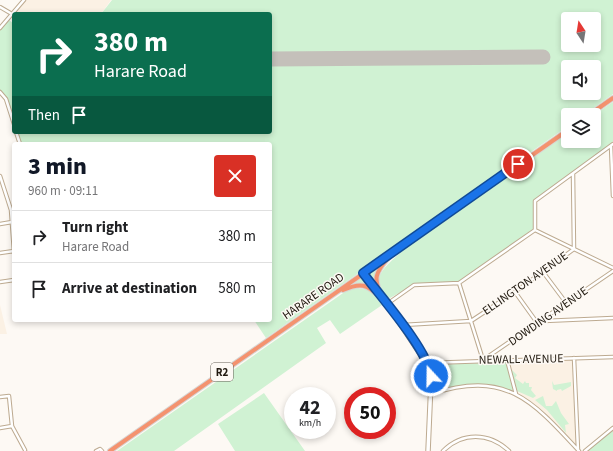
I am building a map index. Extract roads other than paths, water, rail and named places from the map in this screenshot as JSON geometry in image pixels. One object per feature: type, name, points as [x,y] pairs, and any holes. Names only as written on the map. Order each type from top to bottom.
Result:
[{"type":"highway","points":[[599,108],[613,98]]},
{"type":"highway","name":"HARARE ROAD","points":[[110,451],[561,135]]},
{"type":"highway","points":[[382,297],[376,284],[376,276],[379,268],[392,253]]},
{"type":"highway","points":[[335,293],[360,285],[372,288],[382,297]]},
{"type":"main road","points":[[364,273],[403,325],[428,363],[430,369],[431,394],[428,451]]},
{"type":"street","points":[[14,12],[24,0]]},
{"type":"street","points":[[0,7],[12,14],[0,28]]},
{"type":"street","points":[[0,92],[6,99],[12,118]]},
{"type":"street","points":[[535,230],[535,201],[612,145]]},
{"type":"street","points":[[612,145],[613,196]]},
{"type":"street","name":"ELLINGTON AVENUE","points":[[403,325],[471,321],[515,292],[574,249],[573,174]]},
{"type":"street","points":[[0,176],[12,208]]},
{"type":"street","points":[[0,190],[4,188]]},
{"type":"street","points":[[0,224],[12,222]]},
{"type":"street","points":[[535,230],[613,270]]},
{"type":"street","points":[[386,303],[414,285],[459,283],[535,230]]},
{"type":"street","points":[[0,253],[12,251]]},
{"type":"street","name":"DOWDING AVENUE","points":[[483,360],[538,324],[613,270]]},
{"type":"street","points":[[543,272],[566,304]]},
{"type":"street","points":[[0,282],[12,280]]},
{"type":"street","points":[[459,283],[483,360]]},
{"type":"street","points":[[515,292],[538,324]]},
{"type":"street","points":[[542,321],[613,318]]},
{"type":"street","name":"NEWALL AVENUE","points":[[428,363],[483,360],[613,357]]},
{"type":"street","points":[[574,358],[578,451]]},
{"type":"street","points":[[507,360],[516,394]]},
{"type":"street","points":[[430,369],[447,389]]},
{"type":"street","points":[[431,394],[447,389],[478,385],[497,388],[516,394],[534,405],[578,451]]},
{"type":"street","points":[[0,397],[9,396],[12,426],[25,450]]},
{"type":"street","points":[[0,428],[12,426]]},
{"type":"street","points":[[585,451],[613,428]]},
{"type":"street","points":[[442,451],[456,440],[473,436],[492,439],[509,451]]},
{"type":"street","points":[[96,451],[100,449],[102,451]]}]
